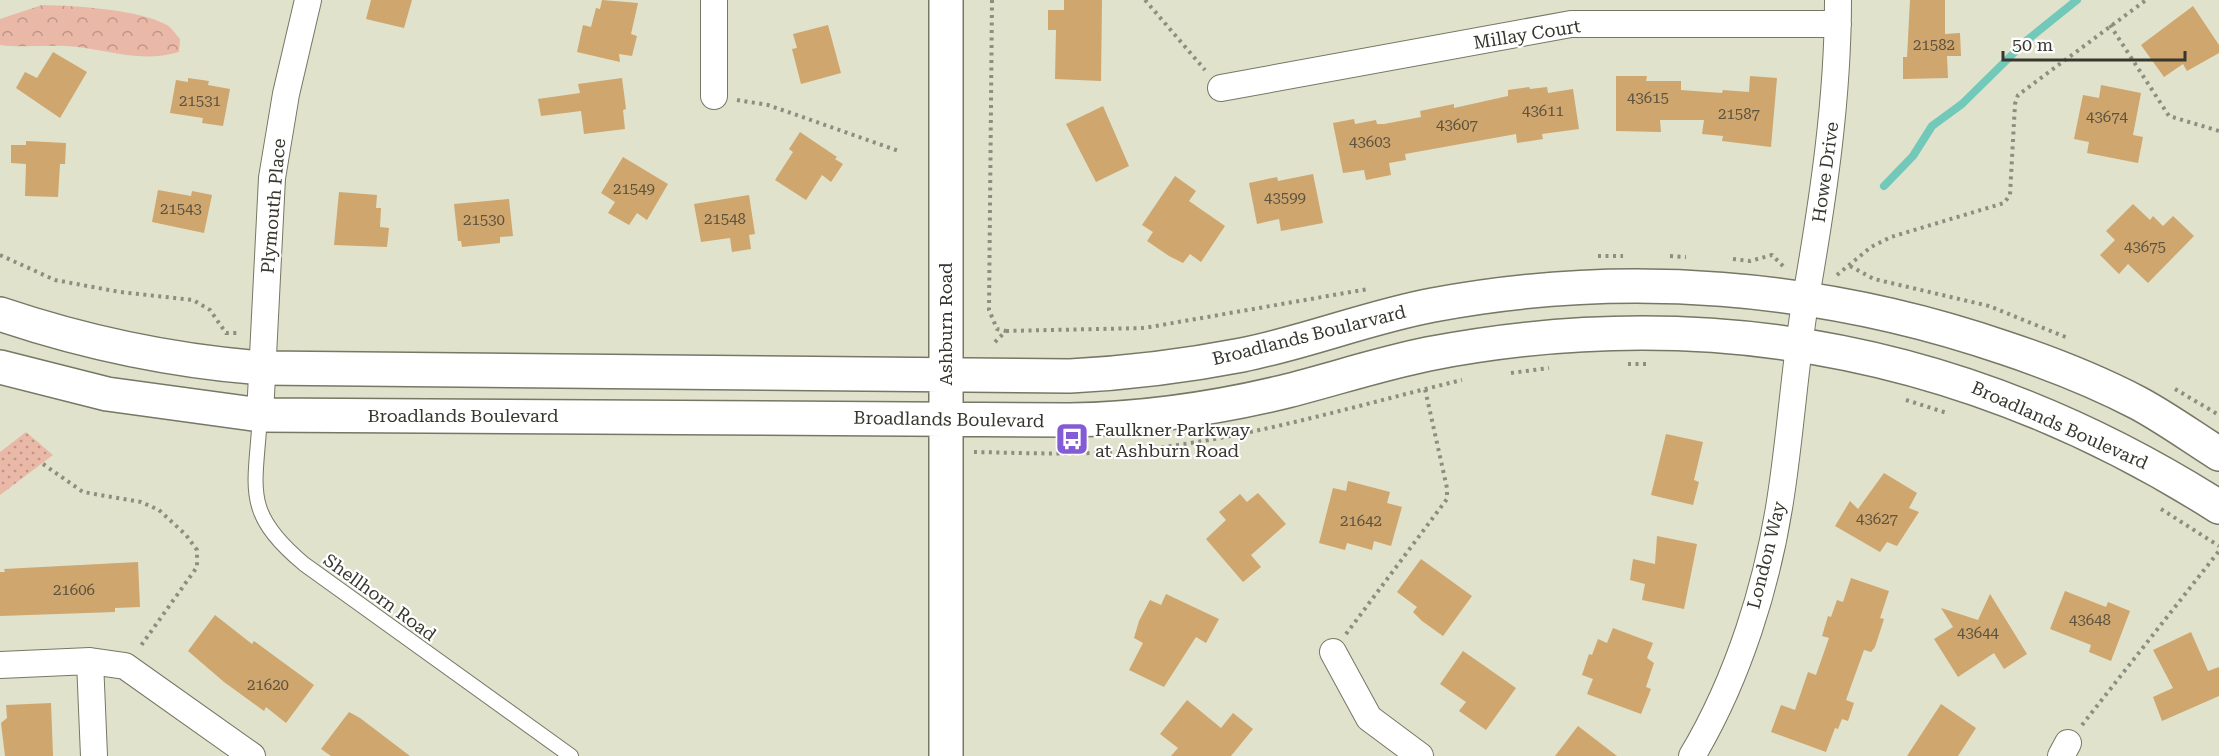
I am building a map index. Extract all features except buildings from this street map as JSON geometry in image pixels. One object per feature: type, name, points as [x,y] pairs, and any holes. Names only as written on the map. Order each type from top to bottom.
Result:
[{"type":"main road","name":"Ashburn Road","points":[[946,0],[944,372],[946,756]]},
{"type":"main road","name":"Broadlands Boularvard","points":[[944,372],[1070,376],[1137,372],[1244,354],[1367,320],[1433,305],[1493,296],[1596,286],[1663,285],[1806,298]]},
{"type":"main road","points":[[1806,298],[1929,324],[2032,357],[2138,403],[2219,454]]},
{"type":"main road","points":[[0,314],[108,346],[179,359],[262,368],[944,372]]},
{"type":"main road","name":"Broadlands Boulevard","points":[[0,366],[107,394],[260,415],[945,418],[1014,421],[1150,417],[1280,392],[1424,355],[1492,342],[1556,335],[1677,332],[1743,336],[1801,344],[1900,365],[1960,381],[2087,433],[2160,470],[2219,507]]},
{"type":"street","name":"Plymouth Place","points":[[260,415],[272,178],[289,82],[308,0]]},
{"type":"street","points":[[714,0],[714,96]]},
{"type":"street","name":"Millay Court","points":[[1221,88],[1571,24],[1838,12]]},
{"type":"street","name":"Howe Drive","points":[[1801,344],[1837,85],[1838,12]]},
{"type":"street","name":"London Way","points":[[1692,756],[1725,688],[1746,635],[1766,566],[1781,497],[1801,344]]},
{"type":"street","points":[[1333,652],[1369,718],[1420,756]]},
{"type":"street","points":[[90,661],[94,756]]},
{"type":"street","points":[[0,665],[90,661],[125,666],[252,756]]},
{"type":"lane","name":"Shellhorn Road","points":[[260,415],[254,478],[258,506],[266,528],[280,544],[304,564],[571,756]]},
{"type":"path","points":[[992,0],[989,310],[997,329],[1006,331],[993,344]]},
{"type":"path","points":[[1145,0],[1221,88]]},
{"type":"path","points":[[1835,277],[1870,247],[1891,237],[2004,203],[2010,195],[2015,104],[2018,95],[2146,0]]},
{"type":"path","points":[[2110,25],[2169,116],[2219,131]]},
{"type":"path","points":[[714,96],[768,105],[899,151]]},
{"type":"path","points":[[0,255],[56,280],[120,292],[193,300],[210,310],[226,333],[265,333]]},
{"type":"path","points":[[1625,364],[1649,364]]},
{"type":"path","points":[[1506,374],[1558,367]]},
{"type":"path","points":[[946,451],[1032,453],[1146,449],[1229,436],[1464,380]]},
{"type":"path","points":[[1333,652],[1447,499],[1447,488],[1425,389]]},
{"type":"path","points":[[1898,398],[1954,415]]},
{"type":"path","points":[[43,464],[83,492],[141,502],[159,510],[186,535],[197,550],[197,567],[186,585],[125,666]]},
{"type":"path","points":[[2160,508],[2219,546]]},
{"type":"path","points":[[2064,749],[2219,551]]},
{"type":"green space","points":[[42,5],[106,9],[140,15],[169,26],[180,39],[179,52],[135,56],[80,47],[0,45],[0,19]]},
{"type":"green space","points":[[26,432],[53,455],[0,495],[0,452]]},
{"type":"waterway","points":[[1884,186],[1913,156],[1932,126],[1962,104],[2026,41],[2077,0]]},
{"type":"place","name":"Faulkner Parkway at Ashburn Road","points":[[1072,439]]}]
